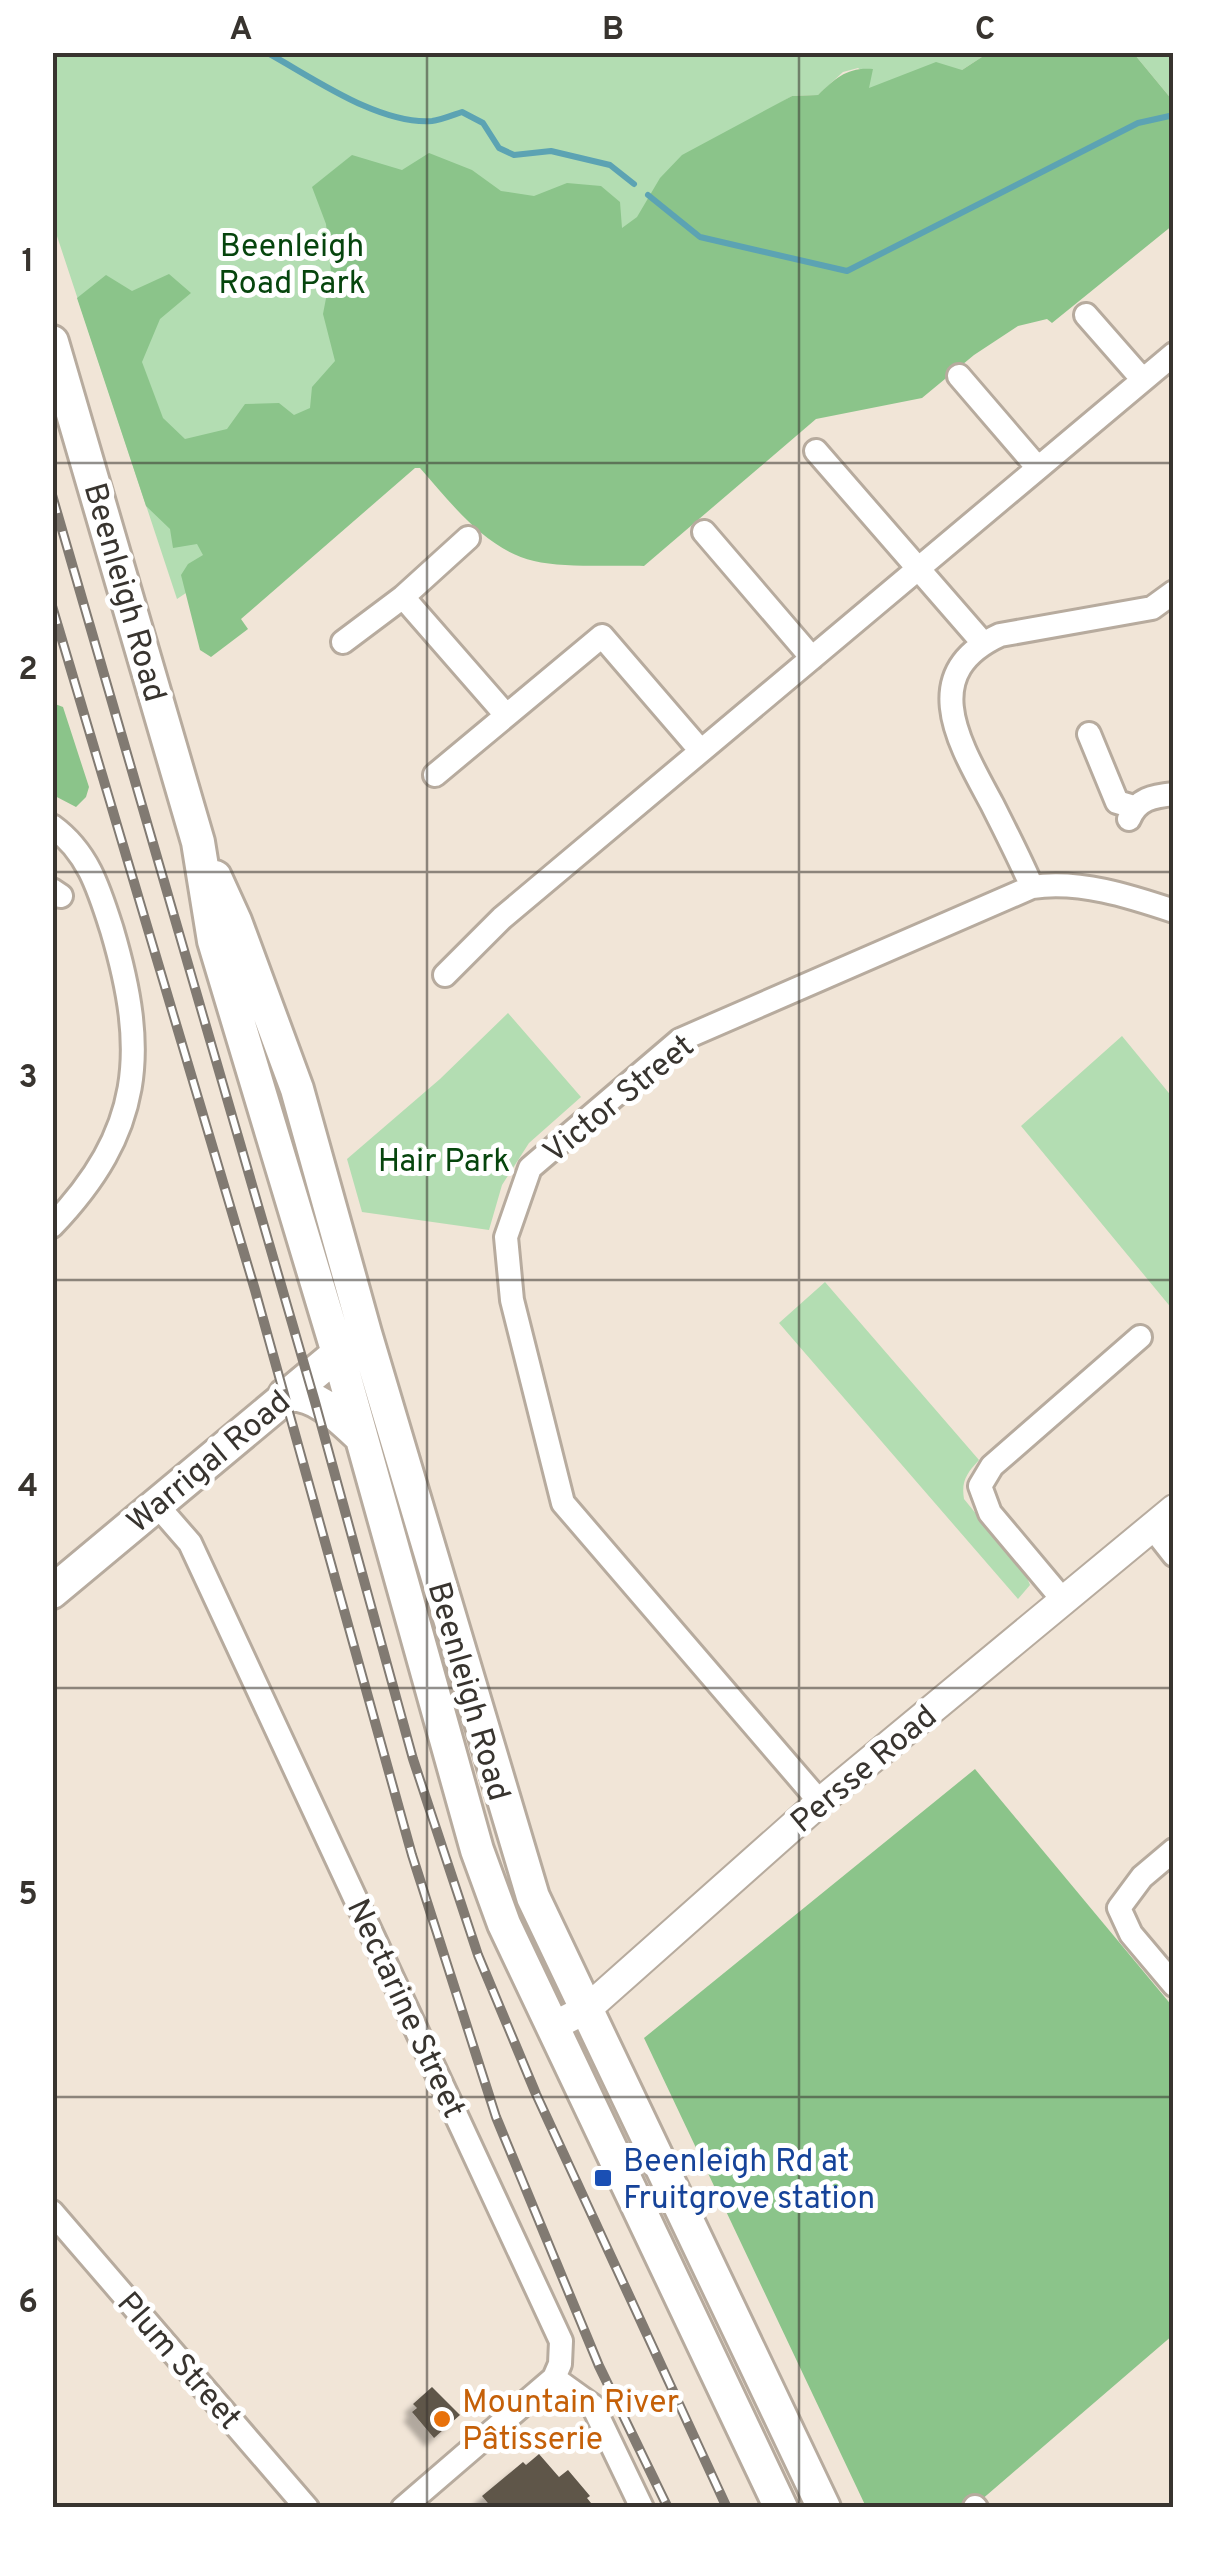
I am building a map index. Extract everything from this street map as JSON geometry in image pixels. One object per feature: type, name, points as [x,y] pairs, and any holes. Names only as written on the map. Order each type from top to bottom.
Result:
[{"type":"main road","name":"Beenleigh Road","points":[[52,342],[198,842],[214,942],[338,1353],[477,1850],[504,1924],[781,2508]]},
{"type":"main road","name":"Beenleigh Road","points":[[198,842],[235,921],[297,1090],[527,1879],[824,2508]]},
{"type":"main road","name":"Warrigal Road","points":[[52,1592],[365,1332]]},
{"type":"main road","points":[[285,1395],[299,1393],[328,1409],[360,1436]]},
{"type":"street","points":[[1086,315],[1142,380]]},
{"type":"street","points":[[445,975],[463,945],[502,918],[1174,354]]},
{"type":"street","points":[[960,376],[1038,468]]},
{"type":"street","points":[[816,451],[982,643]]},
{"type":"street","points":[[704,532],[812,658]]},
{"type":"street","points":[[343,642],[403,597],[468,538]]},
{"type":"street","points":[[1032,888],[1014,845],[956,738],[950,704],[957,671],[982,643],[1000,635],[1152,608],[1174,592]]},
{"type":"street","points":[[403,597],[506,715]]},
{"type":"street","points":[[435,774],[602,636],[701,750]]},
{"type":"street","points":[[1089,734],[1117,802],[1131,813],[1152,796],[1174,794]]},
{"type":"street","points":[[52,826],[80,851],[98,886],[126,979],[134,1029],[128,1102],[104,1162],[85,1192],[52,1226]]},
{"type":"street","name":"Victor Street","points":[[820,1802],[563,1503],[512,1300],[506,1236],[530,1168],[680,1040],[1032,888],[1053,884],[1084,888],[1174,910]]},
{"type":"street","points":[[1064,1600],[990,1513],[980,1486],[992,1466],[1140,1337]]},
{"type":"street","name":"Nectarine Street","points":[[156,1504],[190,1543],[499,2204],[560,2341],[560,2364],[554,2378]]},
{"type":"street","name":"Persse Road","points":[[553,2026],[586,2009],[820,1802],[1174,1508]]},
{"type":"street","points":[[1152,1527],[1174,1555]]},
{"type":"street","points":[[1174,1850],[1142,1877],[1119,1908],[1130,1934],[1174,1985]]},
{"type":"street","name":"Plum Street","points":[[52,2212],[307,2508]]},
{"type":"street","points":[[403,2508],[554,2378],[593,2406],[642,2508]]},
{"type":"green space","name":"Beenleigh Road Park","points":[[52,53],[988,53],[962,70],[868,89],[870,77],[858,68],[843,72],[818,95],[792,96],[763,113],[354,481],[177,599],[53,224]]},
{"type":"green space","points":[[988,53],[1135,55],[1173,101],[1173,225],[1052,323],[1047,319],[1018,326],[974,355],[922,398],[816,419],[644,566],[559,565],[517,555],[485,536],[420,468],[415,468],[241,619],[248,629],[211,657],[200,650],[181,575],[188,564],[203,555],[197,544],[173,548],[170,529],[146,506],[77,298],[106,275],[132,291],[169,274],[191,293],[160,319],[142,362],[163,418],[185,439],[227,429],[245,404],[279,403],[294,415],[310,408],[312,387],[335,361],[323,314],[331,272],[326,224],[312,187],[352,155],[402,170],[429,153],[472,170],[501,191],[534,196],[567,183],[601,186],[620,202],[622,228],[637,217],[660,178],[682,155],[792,96],[818,95],[836,79],[856,70],[873,69],[869,88],[936,62],[962,70]]},
{"type":"green space","points":[[1119,53],[1173,53],[1173,101],[1135,55]]},
{"type":"green space","points":[[55,704],[63,707],[89,787],[76,807],[53,795]]},
{"type":"green space","name":"Hair Park","points":[[508,1013],[581,1097],[529,1143],[502,1185],[489,1230],[362,1212],[347,1159],[440,1079]]},
{"type":"green space","points":[[1122,1036],[1173,1098],[1173,1310],[1021,1126]]},
{"type":"green space","points":[[825,1282],[979,1460],[966,1478],[964,1499],[1026,1575],[1030,1585],[1018,1599],[779,1323]]},
{"type":"green space","points":[[975,1769],[1173,2007],[1173,2335],[973,2507],[866,2507],[644,2038]]},
{"type":"building","points":[[432,2387],[460,2415],[434,2438],[412,2412],[417,2408],[413,2404]]},
{"type":"building","points":[[539,2454],[559,2477],[568,2470],[595,2508],[492,2508],[482,2496],[523,2462],[526,2465]]},
{"type":"waterway","points":[[266,52],[368,108],[411,120],[432,121],[462,112],[483,123],[499,148],[514,155],[551,151],[610,165],[634,184]]},
{"type":"waterway","points":[[648,195],[700,237],[847,271],[1138,123],[1174,115]]},
{"type":"railway","points":[[52,495],[315,1402],[413,1759],[478,1955],[536,2094],[727,2508]]},
{"type":"railway","points":[[52,606],[255,1290],[412,1855],[496,2117],[599,2366],[668,2508]]},
{"type":"place","name":"Beenleigh Rd at Fruitgrove station","points":[[603,2178]]},
{"type":"place","name":"Mountain River Pâtisserie","points":[[442,2419]]}]
